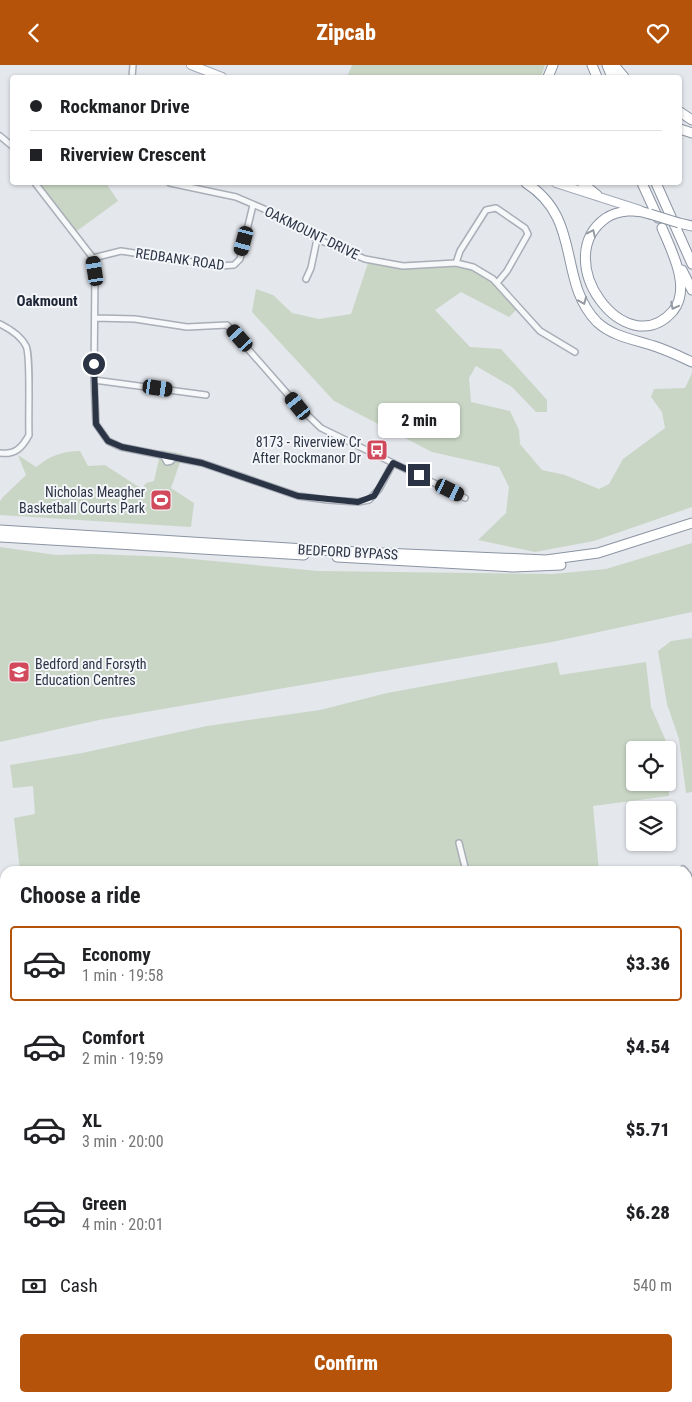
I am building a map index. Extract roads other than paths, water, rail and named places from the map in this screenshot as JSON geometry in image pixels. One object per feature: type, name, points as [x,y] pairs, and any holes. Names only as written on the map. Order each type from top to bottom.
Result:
[{"type":"highway","points":[[614,65],[622,75]]},
{"type":"highway","points":[[528,185],[549,203],[561,221],[580,294],[587,309],[599,323],[614,333],[657,347],[692,362]]},
{"type":"highway","points":[[584,185],[597,195]]},
{"type":"highway","points":[[643,185],[692,290]]},
{"type":"highway","points":[[658,185],[692,264]]},
{"type":"highway","points":[[662,228],[680,276],[681,291],[676,308],[664,320],[648,326],[627,322],[608,311],[597,298],[588,276],[586,259],[588,242],[595,226],[610,215],[626,211],[647,212],[679,223],[692,225]]},
{"type":"highway","points":[[680,240],[692,259]]},
{"type":"highway","name":"BEDFORD BYPASS","points":[[0,531],[345,552],[546,560],[598,553],[692,523]]},
{"type":"highway","name":"BEDFORD BYPASS","points":[[0,537],[446,564],[544,567],[605,557],[692,529]]},
{"type":"main road","points":[[191,65],[217,75]]},
{"type":"main road","points":[[563,185],[647,212]]},
{"type":"street","points":[[0,136],[10,144]]},
{"type":"street","points":[[37,185],[93,258],[96,424],[104,437],[122,447],[202,463],[298,496],[358,502],[374,496],[393,463]]},
{"type":"street","name":"OAKMOUNT DRIVE","points":[[179,185],[236,197],[271,212],[317,239],[352,254],[385,264],[419,266],[456,263],[473,267],[497,283],[540,331],[575,352]]},
{"type":"street","name":"REDBANK ROAD","points":[[93,258],[121,251],[219,266],[234,265],[240,259],[253,205]]},
{"type":"street","points":[[456,263],[460,251],[486,209],[496,208],[525,228],[528,234],[512,263],[497,283]]},
{"type":"street","points":[[306,279],[311,268],[317,239]]},
{"type":"street","points":[[95,318],[135,319],[195,328],[227,325],[311,421],[341,439],[465,497]]},
{"type":"street","points":[[0,324],[21,339],[29,354],[27,397],[29,435],[17,451],[0,453]]},
{"type":"street","points":[[94,379],[206,395]]},
{"type":"street","points":[[459,843],[465,866]]},
{"type":"place","name":"8173 - Riverview Cr After Rockmanor Dr","points":[[377,450]]},
{"type":"place","name":"Nicholas Meagher Basketball Courts Park","points":[[161,500]]},
{"type":"place","name":"Bedford and Forsyth Education Centres","points":[[19,672]]},
{"type":"district","name":"Oakmount","points":[[47,301]]}]
